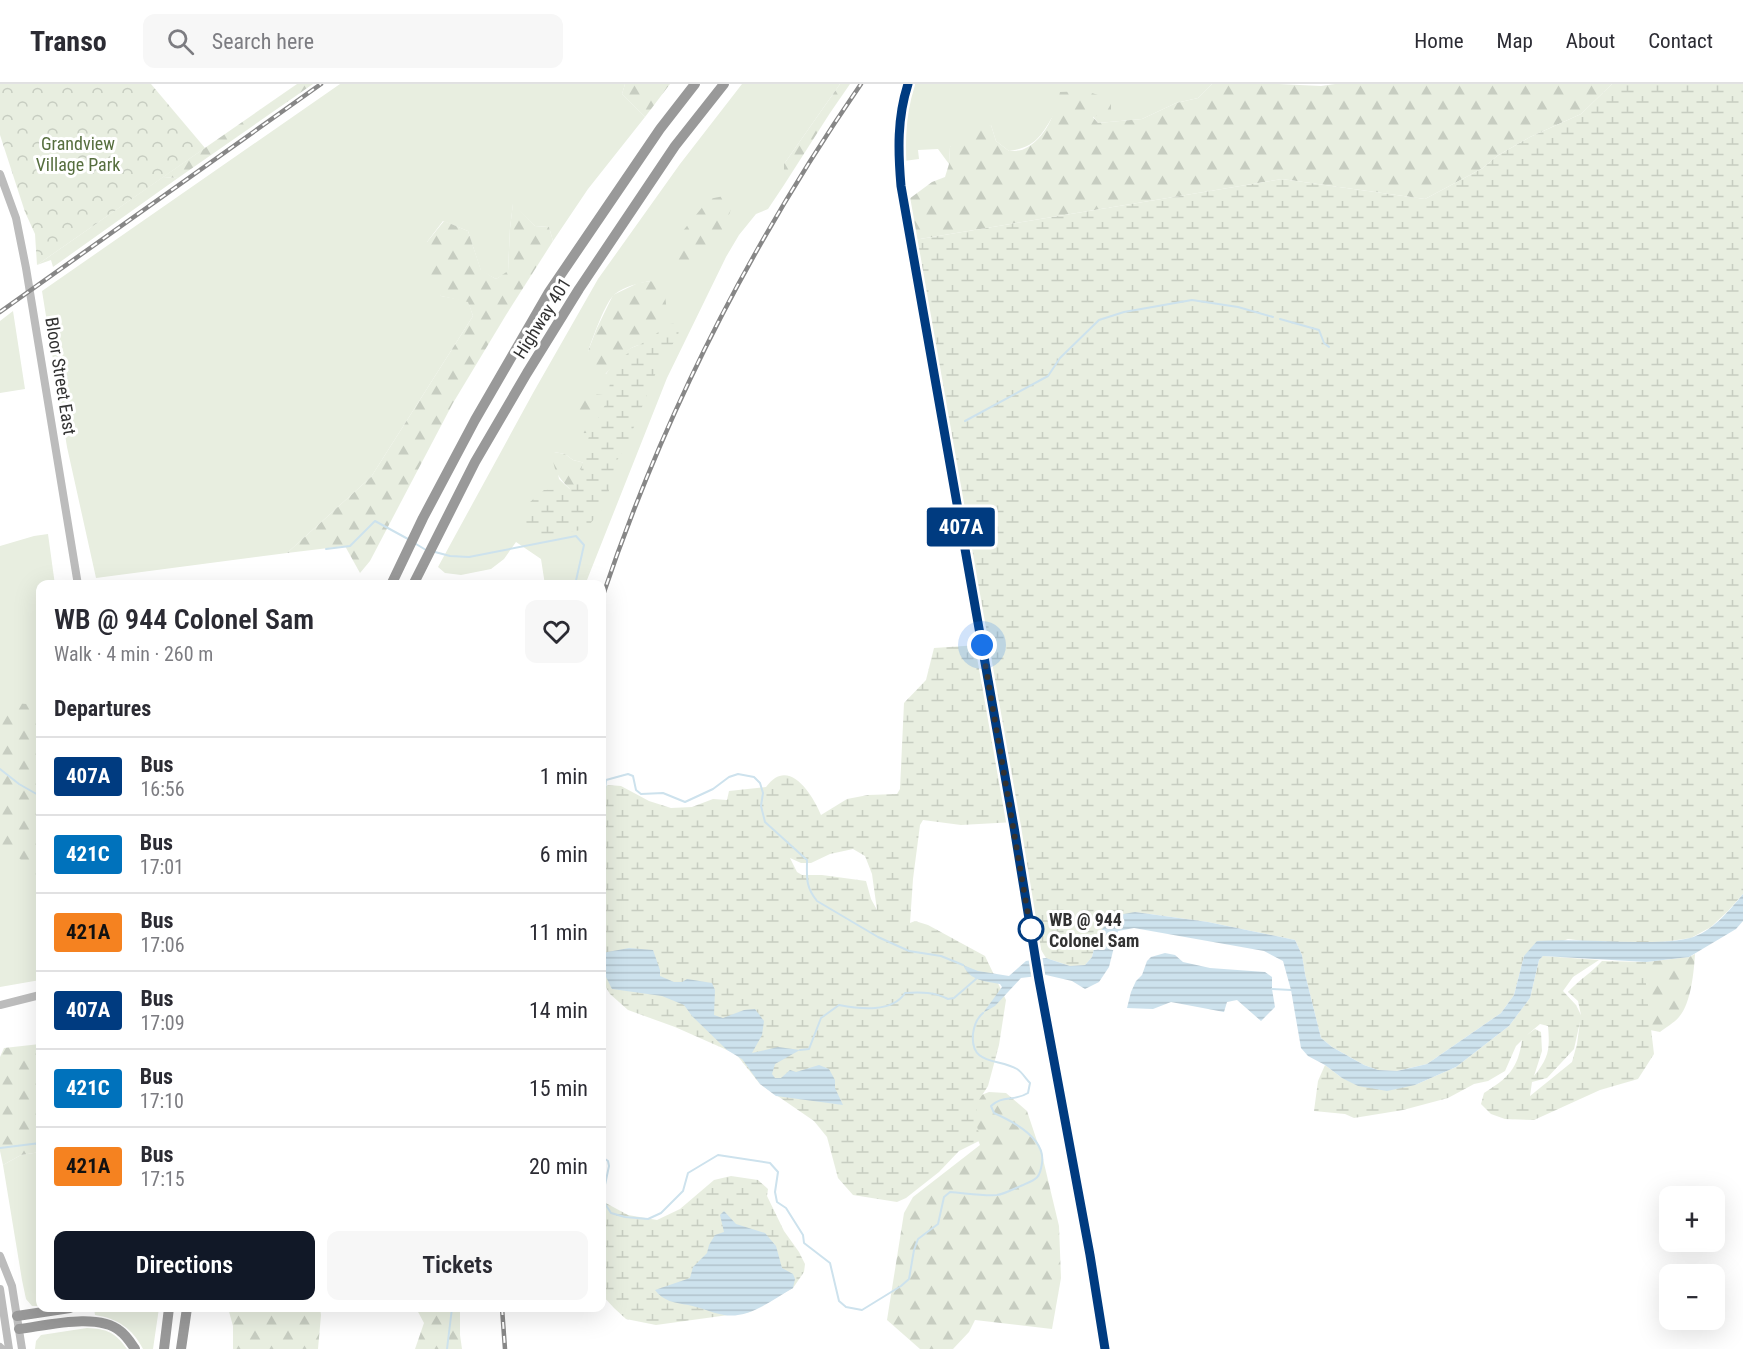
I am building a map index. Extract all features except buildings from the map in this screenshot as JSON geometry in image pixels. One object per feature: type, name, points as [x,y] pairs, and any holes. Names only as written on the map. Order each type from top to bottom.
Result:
[{"type":"highway","name":"Highway 401","points":[[394,580],[423,518],[475,420],[549,292],[660,129],[695,84]]},
{"type":"highway","name":"Highway 401","points":[[416,580],[476,462],[579,289],[675,146],[724,84]]},
{"type":"highway","points":[[16,1316],[43,1312]]},
{"type":"highway","points":[[164,1349],[169,1312]]},
{"type":"highway","points":[[181,1349],[186,1312]]},
{"type":"highway","points":[[19,1329],[102,1322],[119,1330],[135,1349]]},
{"type":"street","points":[[908,84],[901,112],[899,134],[901,186],[1105,1349]]},
{"type":"street","name":"Bloor Street East","points":[[0,174],[16,218],[30,290],[77,580]]},
{"type":"street","points":[[0,1005],[36,995]]},
{"type":"street","points":[[0,1256],[12,1286],[22,1349]]},
{"type":"street","points":[[0,1289],[3,1330],[9,1349]]},
{"type":"street","points":[[2,1318],[16,1316]]},
{"type":"street","points":[[3,1330],[19,1329]]},
{"type":"green space","name":"Grandview Village Park","points":[[0,84],[151,84],[205,148],[37,265],[35,234],[25,212],[0,135]]},
{"type":"green space","points":[[297,84],[313,84],[178,178],[163,177]]},
{"type":"green space","points":[[340,84],[625,84],[622,94],[645,117],[588,189],[553,241],[549,227],[535,226],[513,204],[508,272],[496,279],[481,271],[468,231],[443,221],[427,242],[441,296],[468,301],[473,316],[371,477],[287,553],[96,578],[67,447],[42,291]]},
{"type":"green space","points":[[625,84],[670,84],[645,117],[622,94]]},
{"type":"green space","points":[[742,84],[840,84],[784,164],[784,185],[768,209],[756,214],[739,235],[726,257],[667,378],[587,580],[544,580],[541,559],[516,542],[504,559],[491,569],[461,575],[445,573],[438,567],[598,279],[680,164]],"holes":[[[651,281],[651,342],[635,346],[624,352],[606,374],[588,351],[611,298],[632,285]],[[554,452],[565,454],[573,460],[589,464],[577,496],[559,479]]]},
{"type":"green space","points":[[840,84],[850,84],[784,185],[784,164]]},
{"type":"green space","points":[[914,84],[1212,84],[1198,98],[1176,103],[1142,119],[1098,123],[1093,116],[1055,113],[1037,139],[1026,146],[1009,151],[996,141],[991,125],[950,147],[949,164],[938,149],[918,150],[919,159],[904,161],[905,122]]},
{"type":"green space","points":[[1212,84],[1321,86],[1335,84],[1612,84],[1581,114],[1530,137],[1497,156],[1483,168],[1425,199],[1282,179],[914,240],[909,199],[932,182],[945,177],[949,164],[950,147],[974,130],[991,125],[996,141],[1009,151],[1021,150],[1032,145],[1044,132],[1052,117],[1060,92],[1093,93],[1111,102],[1111,112],[1093,117],[1098,123],[1142,119],[1176,103],[1198,98]]},
{"type":"green space","points":[[1612,84],[1743,84],[1743,894],[1711,927],[1691,938],[1663,942],[1592,942],[1568,939],[1524,956],[1514,995],[1501,1013],[1427,1064],[1397,1071],[1378,1070],[1364,1065],[1321,1038],[1302,955],[1295,940],[1208,922],[1135,912],[1097,936],[1092,957],[1085,965],[1070,966],[1046,958],[1035,940],[1015,822],[961,825],[923,820],[920,825],[913,879],[910,923],[915,921],[928,925],[985,956],[1006,1000],[999,1045],[988,1086],[977,1103],[976,1123],[981,1140],[959,1151],[939,1172],[906,1198],[897,1202],[853,1195],[838,1178],[827,1137],[814,1121],[760,1084],[736,1054],[675,1027],[628,1010],[610,994],[606,988],[606,786],[621,786],[649,801],[671,808],[692,807],[713,799],[727,800],[729,791],[766,787],[774,778],[783,775],[791,776],[812,797],[821,815],[847,799],[868,795],[897,794],[900,789],[904,703],[926,680],[934,648],[979,645],[914,240],[1282,179],[1425,199],[1483,168],[1497,156],[1530,137],[1581,114]],"holes":[[[853,849],[865,856],[872,874],[877,910],[866,881],[822,875],[802,875],[797,872],[790,858],[801,863],[811,863],[830,854]]]},
{"type":"green space","points":[[163,177],[178,178],[53,267],[51,260],[37,265]]},
{"type":"green space","points":[[724,196],[732,205],[727,221],[714,244],[696,261],[673,269],[672,261],[682,232],[709,199]]},
{"type":"green space","points":[[513,203],[535,226],[549,227],[553,241],[453,403],[370,561],[360,573],[345,546],[287,553],[371,477],[473,316],[468,302],[441,296],[426,274],[427,242],[444,221],[468,231],[481,270],[496,279],[508,271]]},
{"type":"green space","points":[[651,281],[664,290],[666,319],[662,332],[652,342],[630,349],[603,376],[599,378],[593,376],[588,351],[613,295],[638,283]]},
{"type":"green space","points":[[13,311],[25,389],[0,393],[0,321]]},
{"type":"green space","points":[[680,322],[678,336],[659,365],[627,444],[616,462],[605,506],[582,530],[531,537],[524,534],[524,519],[530,502],[544,490],[572,489],[579,479],[589,436],[605,405],[612,375],[624,356],[670,324]]},
{"type":"green space","points":[[596,394],[612,400],[597,433],[583,433],[579,431],[575,423],[575,404],[582,398]]},
{"type":"green space","points":[[554,452],[589,464],[577,496],[556,471]]},
{"type":"green space","points":[[48,534],[54,580],[36,580],[36,981],[0,987],[0,546]]},
{"type":"green space","points":[[0,702],[36,705],[36,875],[15,854],[0,844]]},
{"type":"green space","points":[[1695,954],[1691,987],[1683,1011],[1675,1021],[1660,1032],[1650,1030],[1639,1013],[1646,962],[1689,957]]},
{"type":"green space","points":[[1543,956],[1599,960],[1573,977],[1563,991],[1576,1005],[1581,1015],[1578,1001],[1568,992],[1602,961],[1646,962],[1646,987],[1654,1054],[1638,1079],[1600,1090],[1534,1120],[1505,1119],[1491,1114],[1481,1104],[1484,1093],[1506,1077],[1515,1066],[1522,1040],[1516,1046],[1505,1071],[1448,1098],[1403,1110],[1354,1118],[1345,1114],[1314,1111],[1318,1081],[1325,1065],[1342,1078],[1415,1085],[1456,1067],[1509,1026],[1530,998],[1539,960]],"holes":[[[1580,1022],[1572,1062],[1530,1096],[1532,1082],[1547,1078],[1574,1049]],[[1540,1024],[1548,1026],[1549,1041],[1546,1058],[1534,1076],[1542,1051],[1541,1032],[1535,1029],[1527,1035]]]},
{"type":"green space","points":[[36,1044],[36,1153],[21,1155],[3,1165],[0,1151],[0,1057],[4,1048]]},
{"type":"green space","points":[[989,1092],[1006,1093],[1027,1111],[1043,1159],[1059,1226],[1061,1278],[1052,1329],[975,1320],[969,1332],[953,1349],[920,1349],[887,1320],[904,1213],[913,1197],[980,1145],[968,1115],[971,1099]]},
{"type":"green space","points":[[36,1153],[36,1306],[32,1306],[26,1299],[3,1165],[21,1155]]},
{"type":"green space","points":[[731,1176],[758,1180],[768,1189],[767,1196],[784,1231],[805,1264],[804,1272],[793,1288],[750,1312],[656,1325],[626,1319],[606,1299],[606,1203],[628,1215],[657,1220],[680,1209],[714,1180]]},
{"type":"green space","points":[[95,1312],[158,1312],[153,1349],[143,1349],[124,1326],[95,1315]]},
{"type":"green space","points":[[229,1312],[321,1312],[321,1315],[318,1349],[233,1349],[233,1326]]},
{"type":"green space","points":[[418,1312],[460,1312],[462,1349],[415,1349],[424,1323]]},
{"type":"green space","points":[[87,1328],[110,1332],[127,1349],[35,1349],[36,1341],[41,1335]]},
{"type":"water","points":[[1743,894],[1743,921],[1736,929],[1689,957],[1646,962],[1543,956],[1539,960],[1530,998],[1509,1026],[1456,1067],[1415,1085],[1387,1091],[1358,1086],[1308,1056],[1301,1048],[1291,990],[1283,961],[1264,951],[1134,928],[1118,931],[1109,967],[1099,982],[1085,989],[1072,981],[1046,975],[1021,978],[995,1006],[983,1013],[1002,987],[1000,984],[974,977],[963,965],[978,971],[1009,976],[1026,961],[1037,959],[1046,958],[1070,966],[1085,965],[1092,957],[1097,936],[1103,928],[1118,915],[1135,912],[1208,922],[1295,940],[1302,955],[1321,1038],[1364,1065],[1378,1070],[1397,1071],[1427,1064],[1501,1013],[1514,995],[1524,956],[1537,941],[1652,942],[1690,938],[1713,926]]},
{"type":"water","points":[[629,948],[653,950],[660,976],[674,982],[687,979],[712,983],[715,990],[714,1015],[723,1018],[744,1010],[755,1009],[764,1021],[762,1035],[752,1053],[778,1047],[800,1050],[775,1064],[772,1074],[775,1078],[781,1078],[790,1070],[796,1072],[819,1065],[829,1069],[843,1105],[776,1096],[760,1084],[742,1059],[727,1050],[692,1016],[684,1005],[662,996],[612,989],[606,977],[606,952]]},
{"type":"water","points":[[1165,953],[1175,955],[1183,962],[1210,968],[1265,972],[1272,977],[1275,1007],[1261,1021],[1237,1000],[1227,1002],[1224,1012],[1171,1002],[1153,1009],[1127,1008],[1131,992],[1142,975],[1147,961],[1151,957]]},
{"type":"water","points":[[724,1211],[736,1224],[765,1233],[776,1246],[782,1268],[793,1274],[795,1279],[793,1288],[760,1308],[733,1315],[720,1314],[662,1297],[655,1290],[690,1278],[693,1267],[707,1253],[715,1235],[724,1232],[720,1215]]},
{"type":"waterway","points":[[965,421],[1048,376],[1060,358],[1099,320],[1124,312],[1192,300],[1238,307],[1273,317]]},
{"type":"waterway","points":[[1280,319],[1319,330],[1324,343],[1329,347]]},
{"type":"waterway","points":[[326,549],[350,546],[375,521],[408,539]]},
{"type":"waterway","points":[[435,552],[469,557],[576,536],[584,545],[576,580]]},
{"type":"waterway","points":[[416,544],[426,550]]},
{"type":"waterway","points":[[0,769],[36,794]]},
{"type":"waterway","points":[[606,780],[628,774],[633,776],[636,790],[641,794],[663,793],[685,802],[713,789],[729,777],[738,774],[754,777],[760,783],[763,793],[761,806],[765,822],[807,860],[809,886],[817,901],[878,937],[909,951],[941,956],[963,965]]},
{"type":"waterway","points":[[800,1050],[809,1049],[821,1018],[839,1005],[856,1008],[884,1007],[892,1004],[905,993],[928,993],[948,999],[954,998],[976,979]]},
{"type":"waterway","points":[[1272,989],[1291,990]]},
{"type":"waterway","points":[[606,1205],[611,1213],[648,1219],[661,1213],[683,1191],[688,1173],[718,1155],[770,1163],[778,1172],[775,1192],[777,1202],[786,1208],[803,1235],[804,1243],[830,1263],[839,1301],[846,1307],[862,1310],[909,1279],[918,1239],[938,1224],[944,1197],[950,1192],[1000,1194],[1032,1181],[1040,1172],[1042,1154],[1039,1146],[1018,1126],[994,1113],[991,1106],[999,1101],[1023,1096],[1028,1093],[1030,1083],[1017,1069],[987,1059],[976,1051],[973,1044],[973,1031],[977,1020],[983,1013]]},
{"type":"waterway","points":[[0,1148],[36,1144]]},
{"type":"waterway","points":[[606,1160],[609,1166],[606,1180]]},
{"type":"waterway","points":[[447,1349],[452,1312]]},
{"type":"railway","points":[[0,312],[321,84]]},
{"type":"railway","points":[[606,586],[653,462],[713,332],[782,206],[861,84]]},
{"type":"railway","points":[[502,1312],[505,1349]]},
{"type":"bus line","name":"407A","points":[[908,84],[901,112],[899,134],[901,186],[1105,1349]]},
{"type":"place","name":"WB @ 944 Colonel Sam","points":[[1031,929]]},
{"type":"route","points":[[982,645],[1031,932],[1031,929]]}]
